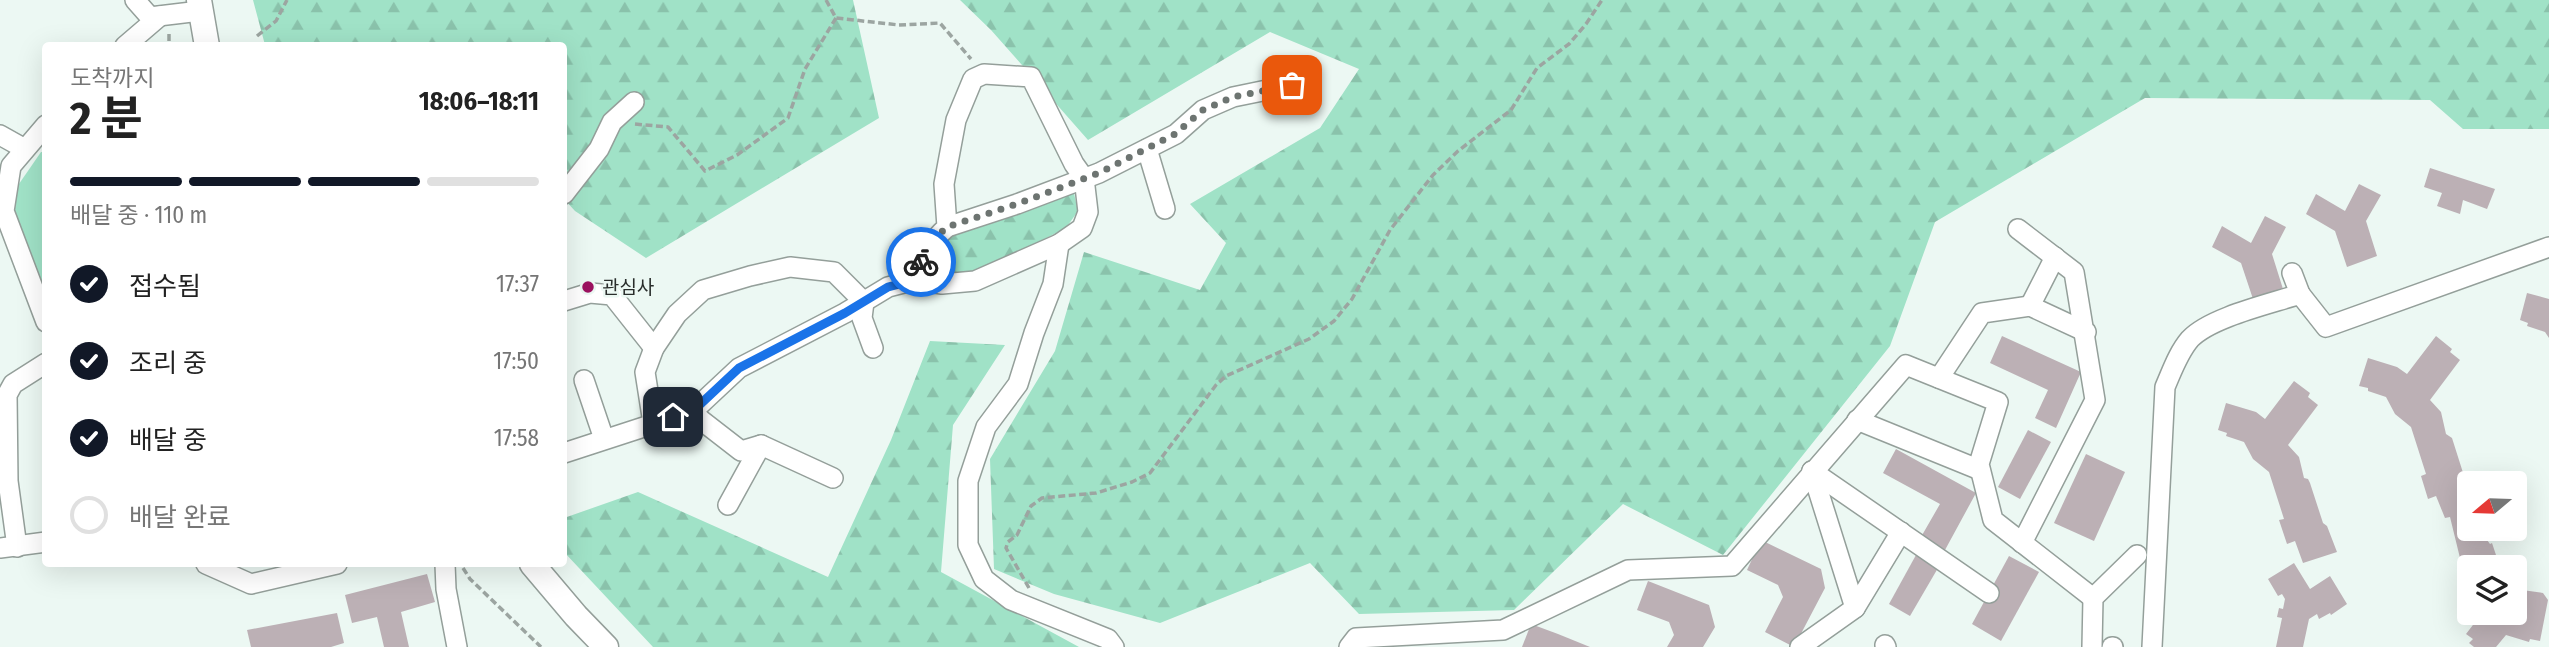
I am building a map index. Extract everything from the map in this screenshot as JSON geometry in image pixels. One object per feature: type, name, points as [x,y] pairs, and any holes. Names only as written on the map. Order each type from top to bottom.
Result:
[{"type":"main road","points":[[199,6],[206,42]]},
{"type":"main road","points":[[535,567],[576,616],[595,644]]},
{"type":"street","points":[[135,0],[150,17],[199,6]]},
{"type":"street","points":[[130,42],[160,16]]},
{"type":"street","points":[[567,452],[693,411],[739,368],[888,287],[915,280],[942,284],[975,281],[1059,244],[1082,228],[1088,212],[1084,178],[1074,164],[1031,77],[978,77],[956,120],[944,184],[947,227]]},
{"type":"street","points":[[915,280],[922,259],[935,238],[947,227],[1084,178],[1175,134],[1203,110],[1233,97],[1292,85]]},
{"type":"street","points":[[567,190],[599,149],[612,122],[634,102]]},
{"type":"street","points":[[42,130],[11,166],[3,192],[8,247],[42,315]]},
{"type":"street","points":[[0,135],[25,149]]},
{"type":"street","points":[[1147,149],[1165,209]]},
{"type":"street","points":[[2018,229],[2074,272],[2086,332],[2095,400],[2022,543]]},
{"type":"street","points":[[1059,244],[1053,284],[1018,384],[986,427],[968,481],[968,545],[984,579],[1011,600],[1108,639],[1114,647]]},
{"type":"street","points":[[2292,273],[2300,294],[2326,327],[2549,247]]},
{"type":"street","points":[[2030,306],[2055,257]]},
{"type":"street","points":[[653,423],[645,372],[654,348],[677,314],[703,290],[790,267],[834,272],[864,302]]},
{"type":"street","points":[[567,301],[590,293],[612,295],[654,348]]},
{"type":"street","points":[[2152,647],[2165,387],[2178,357],[2191,338],[2209,324],[2300,294]]},
{"type":"street","points":[[864,302],[862,318],[873,348]]},
{"type":"street","points":[[1938,378],[1982,313],[2030,306],[2086,332]]},
{"type":"street","points":[[1349,647],[1356,638],[1503,630],[1628,570],[1732,566],[1906,365],[1998,402],[1979,464],[1993,520],[2092,598]]},
{"type":"street","points":[[42,366],[13,384],[7,395],[4,481],[8,548],[42,543]]},
{"type":"street","points":[[584,380],[604,439]]},
{"type":"street","points":[[693,411],[741,451],[761,445],[833,478]]},
{"type":"street","points":[[1857,420],[1980,470]]},
{"type":"street","points":[[728,505],[761,445]]},
{"type":"street","points":[[1812,471],[1989,593]]},
{"type":"street","points":[[1812,471],[1855,608]]},
{"type":"street","points":[[1800,647],[1855,608],[1901,532]]},
{"type":"street","points":[[2092,647],[2092,598],[2137,555]]},
{"type":"street","points":[[213,567],[251,584],[324,567]]},
{"type":"street","points":[[445,567],[446,589],[457,647]]},
{"type":"path","points":[[257,36],[276,21],[288,0]]},
{"type":"path","points":[[826,0],[836,18]]},
{"type":"path","points":[[1054,618],[1047,606],[1036,598],[1006,548],[1008,542],[1017,535],[1031,506],[1042,498],[1096,493],[1132,482],[1150,472],[1216,385],[1226,376],[1310,339],[1334,321],[1352,299],[1390,230],[1433,175],[1475,137],[1511,110],[1537,68],[1569,44],[1602,0]]},
{"type":"path","points":[[836,18],[899,25],[940,23],[978,77]]},
{"type":"path","points":[[612,122],[668,127],[705,171],[737,155],[788,118],[805,69],[836,18]]},
{"type":"path","points":[[462,567],[470,579],[541,647]]},
{"type":"green space","points":[[253,0],[853,0],[879,118],[646,258],[575,211],[567,202],[567,42],[264,42]]},
{"type":"green space","points":[[960,0],[2549,0],[2549,129],[2463,129],[2430,100],[2145,98],[1935,222],[1890,346],[1723,555],[1623,504],[1514,610],[1359,614],[1310,563],[1160,623],[1054,594],[994,569],[990,459],[1055,351],[1084,252],[1200,290],[1226,243],[1190,204],[1320,128],[1359,69],[1270,32],[1088,140],[991,30]]},
{"type":"green space","points":[[42,152],[42,286],[10,197]]},
{"type":"green space","points":[[1073,189],[1078,211],[1066,228],[965,279],[927,277],[929,255],[950,232]]},
{"type":"green space","points":[[930,341],[1005,345],[953,425],[941,572],[1079,647],[653,647],[567,555],[567,517],[638,492],[828,577],[891,440]]},
{"type":"building","points":[[2430,168],[2495,189],[2487,209],[2463,200],[2460,214],[2437,206],[2442,193],[2424,187]]},
{"type":"building","points":[[2359,184],[2381,195],[2366,221],[2377,256],[2347,267],[2335,231],[2306,214],[2316,194],[2345,211]]},
{"type":"building","points":[[2265,216],[2286,227],[2272,254],[2283,289],[2253,299],[2241,263],[2212,247],[2222,226],[2251,243]]},
{"type":"building","points":[[2527,293],[2549,299],[2549,338],[2545,332],[2527,326],[2528,323],[2520,320]]},
{"type":"building","points":[[2002,336],[2081,372],[2056,428],[2035,418],[2048,390],[1990,363]]},
{"type":"building","points":[[2436,336],[2452,349],[2450,352],[2460,360],[2430,400],[2441,412],[2446,434],[2452,438],[2462,471],[2457,471],[2457,541],[2488,541],[2492,543],[2496,555],[2459,555],[2450,517],[2445,518],[2436,496],[2428,499],[2421,476],[2426,474],[2411,427],[2395,414],[2386,397],[2359,386],[2368,358],[2397,367],[2407,374]]},
{"type":"building","points":[[2294,381],[2310,393],[2308,397],[2318,405],[2288,445],[2299,457],[2304,478],[2310,483],[2323,523],[2327,526],[2337,552],[2303,563],[2295,541],[2287,544],[2279,520],[2284,519],[2269,472],[2253,459],[2244,442],[2218,430],[2226,403],[2256,412],[2265,419]]},
{"type":"building","points":[[2028,430],[2051,442],[2020,499],[1998,487]]},
{"type":"building","points":[[1896,449],[1976,493],[1945,550],[1921,537],[1940,504],[1883,473]]},
{"type":"building","points":[[2086,454],[2125,472],[2094,541],[2054,523]]},
{"type":"building","points":[[1761,540],[1821,569],[1825,588],[1794,647],[1765,632],[1783,597],[1778,585],[1747,570]]},
{"type":"building","points":[[1916,555],[1938,568],[1910,616],[1889,604]]},
{"type":"building","points":[[2009,556],[2039,572],[2001,641],[1972,624]]},
{"type":"building","points":[[2294,563],[2310,589],[2330,576],[2347,604],[2331,615],[2330,613],[2319,619],[2317,614],[2309,619],[2303,647],[2276,647],[2282,618],[2277,617],[2279,608],[2283,609],[2285,599],[2282,594],[2278,596],[2268,579]]},
{"type":"building","points":[[427,574],[435,602],[401,612],[409,647],[384,647],[377,617],[352,623],[345,595]]},
{"type":"building","points":[[1648,581],[1709,605],[1715,627],[1703,647],[1667,647],[1674,635],[1669,622],[1637,610]]},
{"type":"building","points":[[2527,591],[2543,593],[2548,600],[2540,641],[2530,639],[2529,642],[2506,635],[2496,647],[2474,647],[2469,643],[2473,639],[2466,634],[2473,625],[2527,625]]},
{"type":"building","points":[[337,613],[344,643],[331,647],[251,647],[247,630]]},
{"type":"building","points":[[1531,624],[1558,634],[1590,647],[1522,647]]},
{"type":"way so far","points":[[921,262],[935,238],[947,227],[1099,173],[1175,134],[1203,110],[1233,97],[1292,85]]},
{"type":"place","name":"관심사","points":[[588,287]]},
{"type":"route","points":[[673,417],[693,411],[739,368],[845,313],[888,287],[915,280],[921,262]]}]
